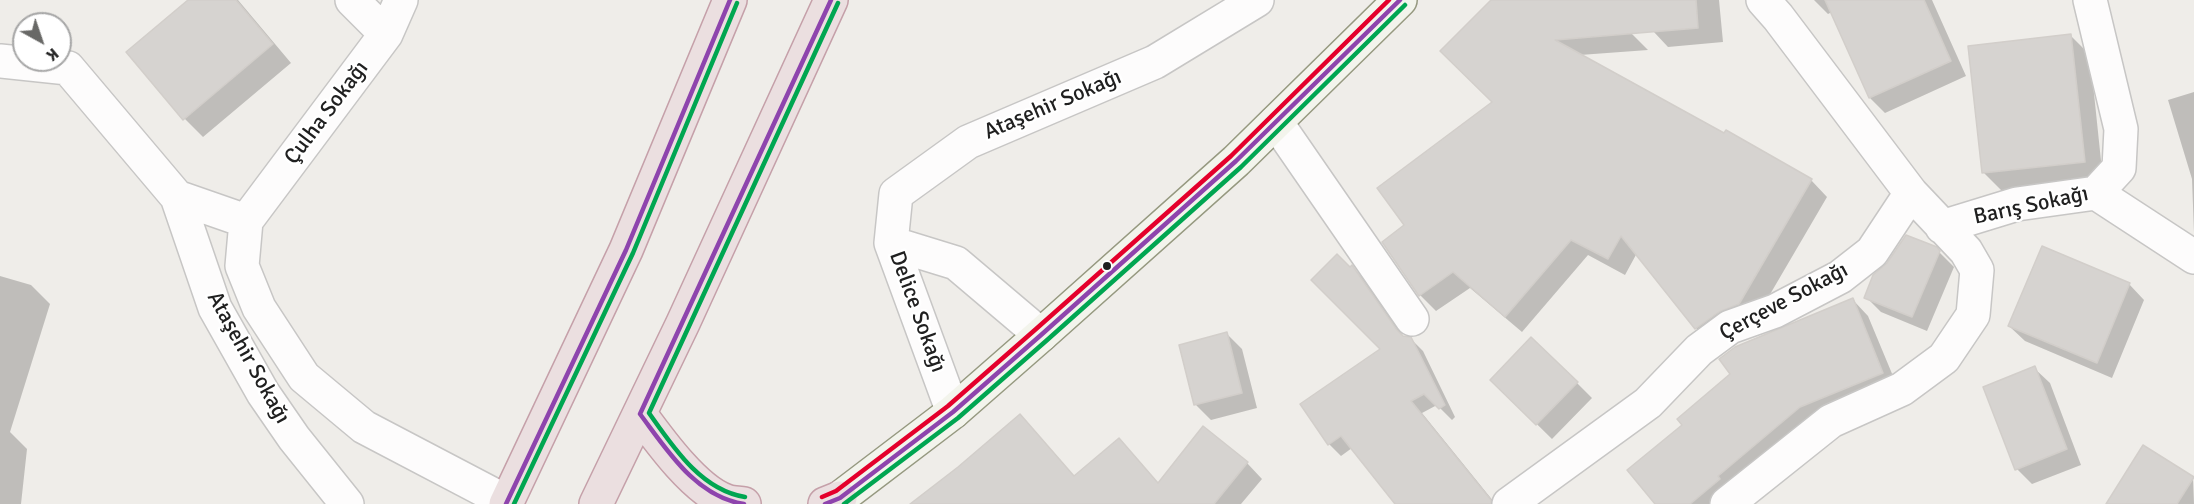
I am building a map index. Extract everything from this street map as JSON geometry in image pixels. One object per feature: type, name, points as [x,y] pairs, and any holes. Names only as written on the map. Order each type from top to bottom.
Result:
[{"type":"highway","points":[[596,504],[640,414],[831,0]]},
{"type":"highway","points":[[507,504],[626,250],[729,2]]},
{"type":"highway","points":[[640,414],[670,454],[704,488],[725,501],[744,504]]},
{"type":"main road","points":[[834,502],[953,412],[1041,335],[1236,160],[1400,0]]},
{"type":"street","points":[[352,0],[386,34]]},
{"type":"street","name":"Çulha Sokağı","points":[[246,221],[386,34],[401,0]]},
{"type":"street","name":"Ataşehir Sokağı","points":[[891,243],[896,194],[968,142],[1155,62],[1257,0]]},
{"type":"street","points":[[1727,504],[1831,421],[1902,389],[1944,358],[1973,315],[1977,270],[1966,251],[1911,193],[1778,17],[1762,0]]},
{"type":"street","name":"Barış Sokağı","points":[[1942,227],[2017,204],[2096,193],[2119,168],[2121,129],[2090,0]]},
{"type":"street","name":"Ataşehir Sokağı","points":[[0,61],[68,68],[177,196],[215,308],[263,393],[294,438],[347,504]]},
{"type":"street","points":[[1276,122],[1412,319]]},
{"type":"street","name":"Çerçeve Sokağı","points":[[1509,504],[1648,403],[1699,350],[1731,327],[1775,311],[1840,276],[1872,252],[1911,193]]},
{"type":"street","points":[[2096,193],[2194,257]]},
{"type":"street","name":"Ataşehir Sokağı","points":[[177,196],[246,221],[242,266],[260,308],[304,377],[364,427],[507,504]]},
{"type":"street","name":"Delice Sokağı","points":[[891,243],[956,263],[1041,335]]},
{"type":"street","name":"Delice Sokağı","points":[[891,243],[953,412]]},
{"type":"building","points":[[188,0],[236,0],[273,44],[183,120],[126,52]]},
{"type":"building","points":[[1491,0],[1696,0],[1698,28],[1555,40],[1724,133],[1726,130],[1812,179],[1739,304],[1719,312],[1695,329],[1621,236],[1608,259],[1571,240],[1505,317],[1453,272],[1419,296],[1382,242],[1404,225],[1377,188],[1492,102],[1440,51]]},
{"type":"building","points":[[1825,0],[1924,0],[1951,61],[1869,98]]},
{"type":"building","points":[[2071,34],[2085,162],[1982,173],[1968,46]]},
{"type":"building","points":[[1906,235],[1937,247],[1940,251],[1912,317],[1864,298],[1873,275],[1887,263]]},
{"type":"building","points":[[2042,246],[2130,283],[2097,363],[2008,326]]},
{"type":"building","points":[[1337,254],[1350,267],[1352,265],[1397,330],[1403,336],[1411,337],[1445,405],[1439,409],[1424,394],[1411,401],[1491,500],[1491,504],[1395,504],[1341,436],[1328,445],[1300,404],[1380,349],[1311,280]]},
{"type":"building","points":[[1853,298],[1883,373],[1800,407],[1718,476],[1720,479],[1690,504],[1655,504],[1627,470],[1682,425],[1677,419],[1730,374],[1719,359],[1735,347]]},
{"type":"building","points":[[1227,332],[1242,393],[1194,405],[1179,345]]},
{"type":"building","points":[[1531,337],[1578,382],[1536,425],[1490,380]]},
{"type":"building","points":[[2035,366],[2067,449],[2015,470],[1983,387]]},
{"type":"building","points":[[1020,414],[1074,476],[1119,438],[1158,483],[1203,426],[1248,462],[1214,504],[910,504]]},
{"type":"building","points":[[2143,445],[2194,477],[2177,504],[2106,504]]},
{"type":"transit line","points":[[506,504],[626,250],[730,0]]},
{"type":"transit line","points":[[744,504],[727,500],[697,482],[672,456],[640,414],[831,0]]},
{"type":"transit line","points":[[822,497],[836,491],[948,406],[1036,329],[1231,156],[1389,0]]},
{"type":"transit line","points":[[825,504],[840,498],[953,412],[1041,335],[1236,161],[1400,0]]},
{"type":"transit line","points":[[514,504],[633,253],[737,3]]},
{"type":"transit line","points":[[745,497],[729,493],[702,476],[678,453],[649,413],[838,3]]},
{"type":"transit line","points":[[844,504],[958,418],[1046,341],[1241,167],[1405,5]]}]
